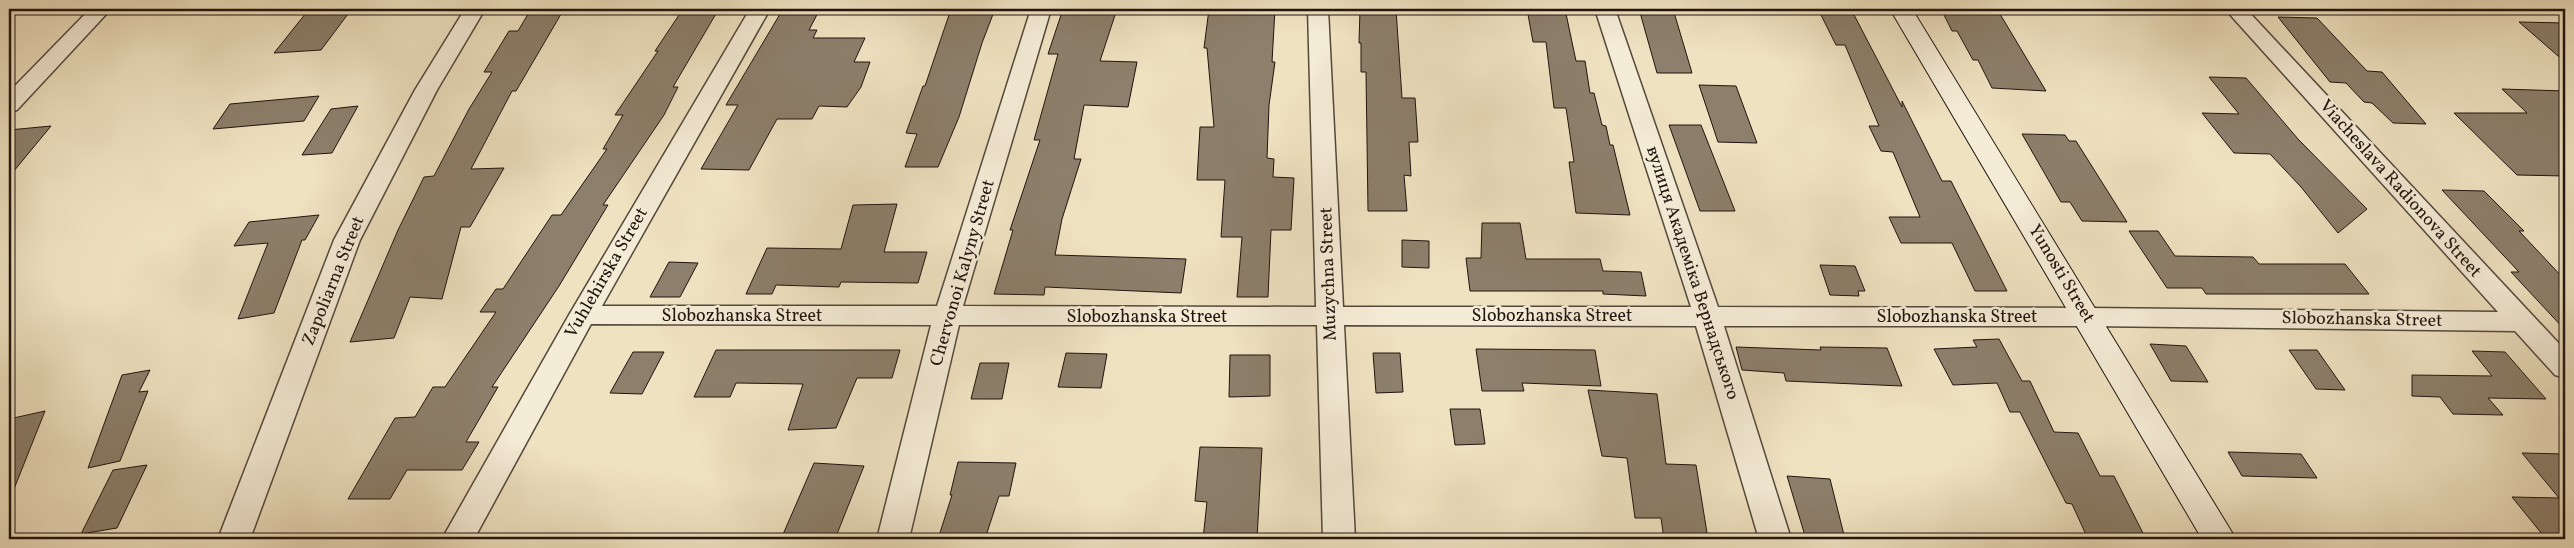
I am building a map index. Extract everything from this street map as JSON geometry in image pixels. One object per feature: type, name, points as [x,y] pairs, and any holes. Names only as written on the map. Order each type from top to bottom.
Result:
[{"type":"street","points":[[9,105],[101,9]]},
{"type":"street","name":"Zapoliarna Street","points":[[234,539],[346,240],[426,90],[476,9]]},
{"type":"street","name":"Vuhlehirska Street","points":[[458,539],[583,315],[760,9]]},
{"type":"street","name":"Chervonoi Kalyny Street","points":[[893,539],[948,316],[1041,9]]},
{"type":"street","name":"Muzychna Street","points":[[1318,9],[1339,539]]},
{"type":"street","name":"вулиця Академіка Вернадського","points":[[1605,9],[1707,316],[1775,539]]},
{"type":"street","name":"Yunosti Street","points":[[1901,9],[2219,539]]},
{"type":"street","name":"Viacheslava Radionova Street","points":[[2235,9],[2565,368]]},
{"type":"street","name":"Slobozhanska Street","points":[[583,315],[2087,317],[2521,322]]},
{"type":"building","points":[[531,9],[564,9],[516,91],[512,91],[471,169],[504,168],[470,227],[461,227],[442,299],[410,297],[394,338],[350,342],[398,230],[424,177],[434,176],[469,109],[492,72],[484,72],[509,31],[518,31]]},
{"type":"building","points":[[783,9],[820,9],[809,30],[817,30],[813,38],[865,38],[854,62],[870,62],[861,87],[847,107],[819,106],[812,119],[777,119],[749,170],[701,169],[738,105],[726,105]]},
{"type":"building","points":[[951,9],[995,9],[982,43],[959,117],[938,167],[905,167],[917,134],[906,133],[923,86],[925,86]]},
{"type":"building","points":[[1063,9],[1117,9],[1100,61],[1137,62],[1128,107],[1084,105],[1074,159],[1081,159],[1062,219],[1055,255],[1186,259],[1181,293],[1045,287],[1044,295],[994,294],[1013,230],[1010,230],[1040,140],[1034,140],[1058,54],[1048,54]]},
{"type":"building","points":[[1209,9],[1275,9],[1272,62],[1275,62],[1269,105],[1267,158],[1274,159],[1273,177],[1294,178],[1291,230],[1271,230],[1268,297],[1237,297],[1242,237],[1221,237],[1225,180],[1197,180],[1200,127],[1214,127],[1207,48],[1204,48]]},
{"type":"building","points":[[1360,9],[1396,9],[1402,98],[1415,98],[1418,142],[1409,142],[1411,176],[1404,175],[1407,211],[1368,211],[1366,72],[1361,72],[1361,43],[1359,43]]},
{"type":"building","points":[[1527,9],[1565,9],[1576,61],[1585,61],[1590,93],[1594,93],[1602,125],[1606,126],[1610,145],[1613,145],[1630,215],[1576,213],[1569,162],[1574,162],[1566,108],[1554,108],[1546,42],[1533,42]]},
{"type":"building","points":[[1639,9],[1673,9],[1692,73],[1657,73]]},
{"type":"building","points":[[1818,9],[1851,9],[1902,107],[1902,101],[1942,181],[1951,181],[2007,291],[1975,291],[1952,243],[1901,243],[1889,217],[1920,217],[1893,152],[1881,151],[1869,126],[1879,126],[1845,45],[1836,45]]},
{"type":"building","points":[[1941,9],[1997,9],[2046,91],[1992,88],[1978,60],[1973,60],[1957,31],[1952,31]]},
{"type":"building","points":[[351,10],[321,50],[274,53],[306,13]]},
{"type":"building","points":[[681,12],[717,12],[673,87],[678,87],[664,115],[603,205],[608,205],[559,286],[492,387],[498,387],[466,442],[479,442],[462,470],[407,470],[390,499],[348,499],[395,418],[415,417],[433,387],[445,387],[496,312],[480,312],[496,289],[503,289],[552,215],[561,215],[607,149],[603,149],[623,115],[615,115],[658,51],[655,51]]},
{"type":"building","points":[[2278,17],[2317,18],[2367,71],[2382,72],[2426,124],[2393,123],[2372,103],[2364,102],[2346,83],[2330,82]]},
{"type":"building","points":[[2519,22],[2565,23],[2565,62]]},
{"type":"building","points":[[2209,77],[2246,78],[2298,139],[2367,209],[2338,233],[2301,187],[2270,154],[2234,153],[2202,113],[2239,114]]},
{"type":"building","points":[[1699,85],[1736,86],[1757,143],[1718,142]]},
{"type":"building","points":[[2502,89],[2565,91],[2565,176],[2517,175],[2454,113],[2527,113]]},
{"type":"building","points":[[319,96],[304,121],[213,129],[230,104]]},
{"type":"building","points":[[358,106],[332,153],[302,155],[331,109]]},
{"type":"building","points":[[1669,125],[1701,125],[1735,211],[1700,211]]},
{"type":"building","points":[[51,126],[9,177],[9,130]]},
{"type":"building","points":[[2022,134],[2065,135],[2069,141],[2076,141],[2127,222],[2082,221],[2070,202],[2061,202]]},
{"type":"building","points":[[2442,190],[2484,191],[2524,231],[2519,231],[2565,280],[2565,330],[2511,272],[2519,272]]},
{"type":"building","points":[[897,204],[884,252],[927,252],[918,283],[841,282],[839,287],[776,285],[772,294],[746,294],[767,248],[841,249],[853,205]]},
{"type":"building","points":[[319,215],[305,240],[302,240],[274,313],[238,319],[268,243],[234,246],[249,222]]},
{"type":"building","points":[[1482,223],[1520,223],[1526,259],[1600,259],[1603,271],[1641,272],[1646,296],[1603,294],[1603,291],[1470,291],[1466,258],[1481,258]]},
{"type":"building","points":[[2129,231],[2158,231],[2175,256],[2253,257],[2259,264],[2345,264],[2369,294],[2206,294],[2202,288],[2167,288]]},
{"type":"building","points":[[1402,240],[1429,241],[1429,268],[1402,267]]},
{"type":"building","points":[[669,262],[698,263],[680,297],[650,297]]},
{"type":"building","points":[[1820,265],[1855,266],[1865,291],[1858,291],[1859,296],[1830,295]]},
{"type":"building","points":[[1999,339],[2022,381],[2030,381],[2054,432],[2078,433],[2100,476],[2114,476],[2146,539],[2088,539],[2072,504],[2066,503],[2020,412],[2010,412],[1997,383],[1953,385],[1934,349],[1977,347],[1973,340]]},
{"type":"building","points":[[2150,344],[2186,346],[2208,382],[2171,381]]},
{"type":"building","points":[[1736,347],[1821,350],[1820,347],[1887,348],[1902,386],[1786,381],[1784,373],[1742,370]]},
{"type":"building","points":[[1476,349],[1595,350],[1601,386],[1522,383],[1524,391],[1482,391]]},
{"type":"building","points":[[716,350],[900,350],[892,378],[857,378],[836,428],[788,430],[803,384],[736,383],[730,397],[694,397]]},
{"type":"building","points":[[2289,350],[2317,350],[2345,390],[2316,389]]},
{"type":"building","points":[[2472,351],[2505,352],[2546,399],[2488,398],[2503,415],[2453,414],[2440,397],[2412,396],[2412,375],[2492,376]]},
{"type":"building","points":[[633,352],[664,352],[642,394],[610,393]]},
{"type":"building","points":[[1066,353],[1107,354],[1101,388],[1058,387]]},
{"type":"building","points":[[1373,353],[1400,353],[1403,392],[1376,393]]},
{"type":"building","points":[[1230,355],[1270,355],[1270,396],[1229,397]]},
{"type":"building","points":[[980,363],[1009,363],[1002,399],[971,399]]},
{"type":"building","points":[[150,370],[139,392],[148,391],[120,461],[88,468],[122,375]]},
{"type":"building","points":[[1588,390],[1657,394],[1666,464],[1696,465],[1708,539],[1664,539],[1661,518],[1635,518],[1627,458],[1602,456]]},
{"type":"building","points":[[1450,409],[1480,409],[1485,444],[1455,445]]},
{"type":"building","points":[[45,411],[10,499],[9,499],[9,419]]},
{"type":"building","points":[[1200,447],[1262,448],[1257,539],[1203,539],[1207,502],[1195,501]]},
{"type":"building","points":[[2228,452],[2301,454],[2317,478],[2242,476]]},
{"type":"building","points":[[2522,453],[2565,454],[2565,539],[2546,539],[2512,497],[2559,498]]},
{"type":"building","points":[[958,462],[1016,463],[1009,496],[999,496],[985,539],[938,539],[952,495],[950,495]]},
{"type":"building","points":[[814,463],[864,466],[835,539],[781,539]]},
{"type":"building","points":[[147,465],[117,528],[81,534],[113,470]]},
{"type":"building","points":[[1787,476],[1830,479],[1845,539],[1806,539]]}]
